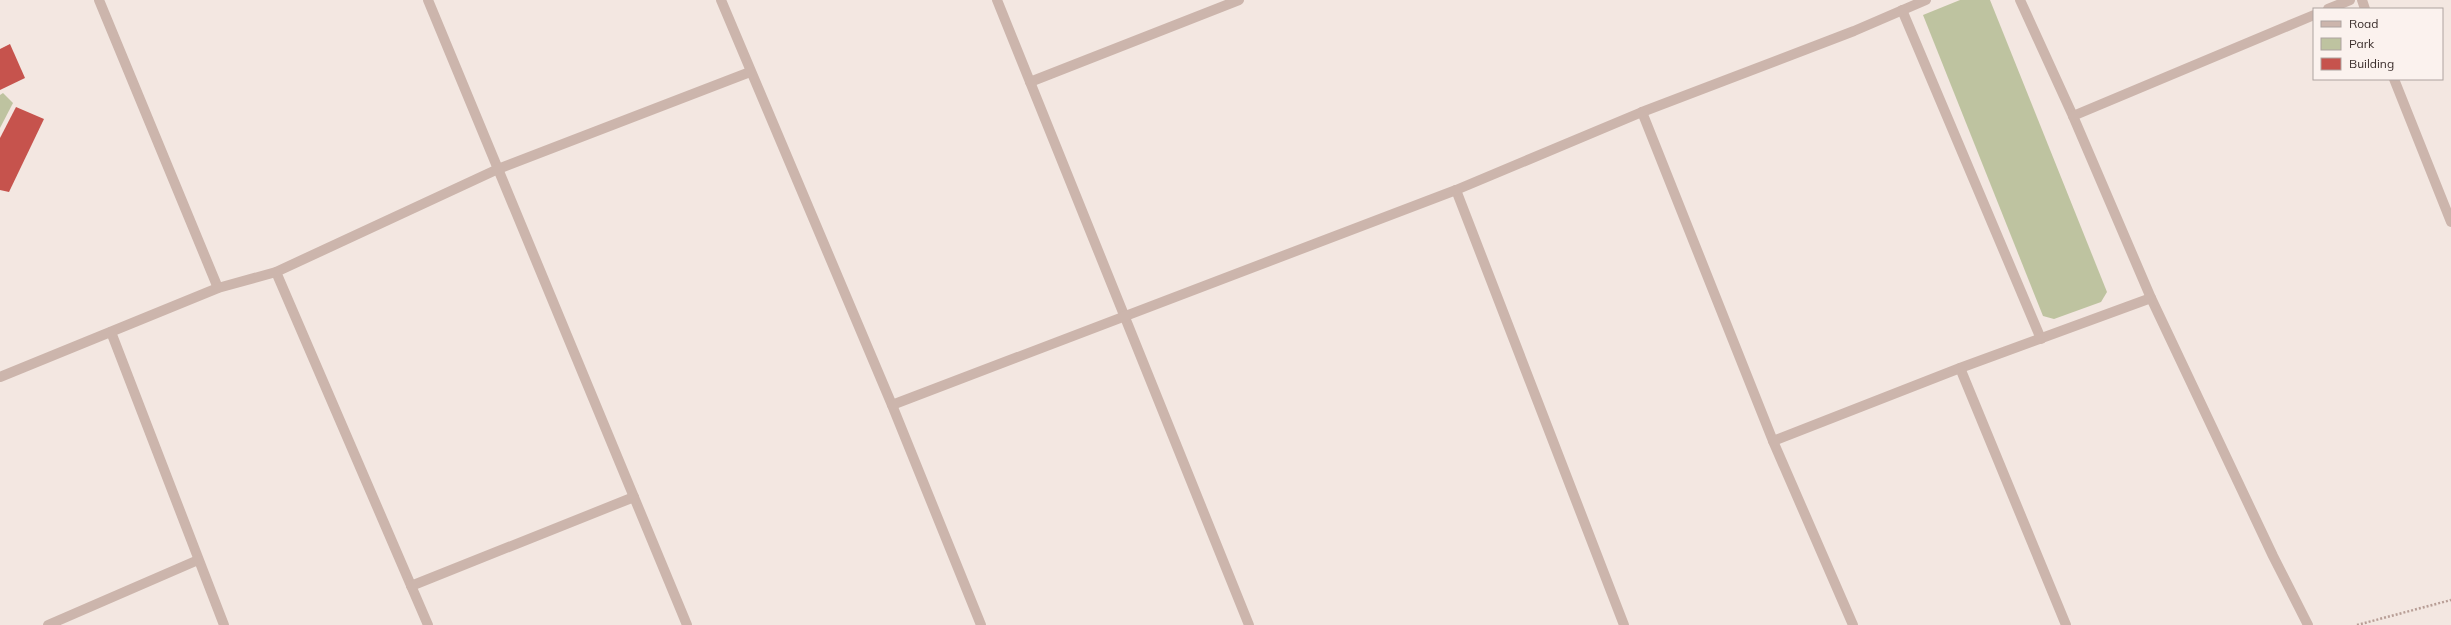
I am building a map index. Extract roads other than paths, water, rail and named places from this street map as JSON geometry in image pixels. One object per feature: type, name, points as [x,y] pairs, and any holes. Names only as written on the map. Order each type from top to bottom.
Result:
[{"type":"street","points":[[99,0],[218,288]]},
{"type":"street","points":[[428,0],[687,625]]},
{"type":"street","points":[[721,0],[750,72],[892,406],[981,625]]},
{"type":"street","points":[[997,0],[1249,625]]},
{"type":"street","points":[[1030,82],[1239,0]]},
{"type":"street","points":[[892,406],[1456,190],[1642,112],[1854,31],[1926,0]]},
{"type":"street","points":[[2020,0],[2073,116],[2151,298],[2273,556],[2308,625]]},
{"type":"street","points":[[2330,8],[2350,0]]},
{"type":"street","points":[[1902,10],[2041,339]]},
{"type":"street","points":[[2073,116],[2313,15]]},
{"type":"street","points":[[0,377],[218,288],[276,272],[498,169],[750,72]]},
{"type":"street","points":[[2394,80],[2451,222]]},
{"type":"street","points":[[1642,112],[1773,441],[1853,625]]},
{"type":"street","points":[[1456,190],[1624,625]]},
{"type":"street","points":[[276,272],[428,625]]},
{"type":"street","points":[[1773,441],[1960,368],[2151,298]]},
{"type":"street","points":[[111,332],[224,625]]},
{"type":"street","points":[[1960,368],[2066,625]]},
{"type":"street","points":[[411,586],[634,497]]},
{"type":"street","points":[[48,625],[198,560]]}]
